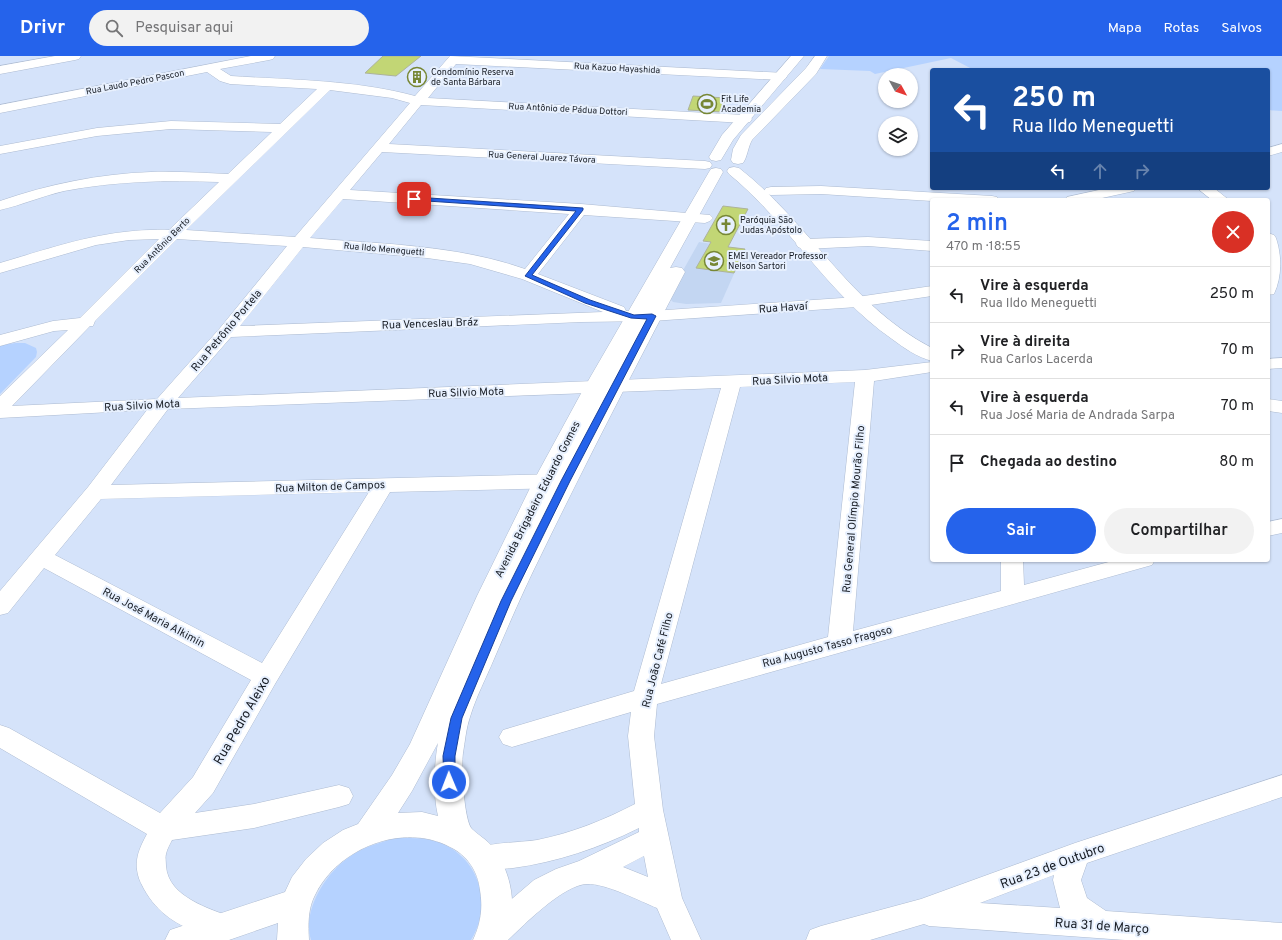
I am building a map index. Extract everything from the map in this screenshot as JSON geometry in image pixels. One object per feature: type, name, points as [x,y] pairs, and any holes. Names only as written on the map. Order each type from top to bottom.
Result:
[{"type":"main road","points":[[0,70],[75,56]]},
{"type":"main road","points":[[726,166],[727,138],[798,56]]},
{"type":"main road","points":[[726,166],[746,138],[811,71],[821,56]]},
{"type":"main road","points":[[726,166],[761,181],[771,191],[812,243]]},
{"type":"main road","points":[[726,166],[752,186],[812,243],[865,301],[883,325],[909,343],[930,354]]},
{"type":"main road","name":"Avenida Brigadeiro Eduardo Gomes","points":[[369,832],[402,783],[422,748],[489,596],[555,481],[604,387],[726,166]]},
{"type":"main road","points":[[865,301],[930,341]]},
{"type":"main road","points":[[1270,405],[1282,407]]},
{"type":"main road","points":[[1270,418],[1282,420]]},
{"type":"main road","name":"Avenida Brigadeiro Eduardo Gomes","points":[[459,836],[452,813],[449,782],[449,756],[456,718],[555,481]]},
{"type":"main road","points":[[293,940],[292,924],[297,902],[307,882],[326,859],[346,843],[369,832],[395,825],[419,824],[443,829],[459,836],[473,845],[484,858],[495,881],[498,908],[490,938]]},
{"type":"main road","points":[[181,940],[223,928],[297,902]]},
{"type":"street","name":"Rua Laudo Pedro Pascon","points":[[0,109],[269,56]]},
{"type":"street","name":"Rua Kazuo Hayashida","points":[[454,58],[561,61],[781,76]]},
{"type":"street","name":"Rua Petrônio Portela","points":[[0,607],[95,492],[162,404],[226,332],[299,242],[454,58]]},
{"type":"street","name":"Rua Antônio de Pádua Dottori","points":[[210,68],[224,78],[230,80],[327,86],[421,97],[744,119]]},
{"type":"street","name":"Rua Antônio Berto","points":[[0,407],[87,322],[172,235],[327,86]]},
{"type":"street","points":[[0,150],[97,132],[171,125],[282,128]]},
{"type":"street","name":"Rua General Juarez Távora","points":[[378,148],[726,166]]},
{"type":"street","points":[[1270,151],[1282,148]]},
{"type":"street","points":[[0,206],[21,198],[72,185],[123,178],[174,176],[231,178]]},
{"type":"street","points":[[771,191],[821,190],[958,198]]},
{"type":"street","points":[[1083,198],[1121,190]]},
{"type":"street","points":[[1207,190],[1219,198]]},
{"type":"street","points":[[339,194],[698,217]]},
{"type":"street","points":[[528,276],[581,209]]},
{"type":"street","points":[[1270,232],[1282,229]]},
{"type":"street","name":"Rua Ildo Meneguetti","points":[[0,268],[95,240],[130,235],[172,235],[299,242],[439,254],[499,266],[528,276],[584,309]]},
{"type":"street","points":[[1270,242],[1272,247],[1273,276],[1270,284]]},
{"type":"street","points":[[812,243],[915,244],[930,246]]},
{"type":"street","name":"Rua Havaí","points":[[643,316],[865,301],[930,291]]},
{"type":"street","name":"Rua Venceslau Bráz","points":[[226,332],[584,309],[643,316]]},
{"type":"street","points":[[5,340],[53,326],[87,322]]},
{"type":"street","points":[[5,340],[39,341],[60,348]]},
{"type":"street","points":[[1270,364],[1282,363]]},
{"type":"street","name":"Rua Silvio Mota","points":[[0,412],[162,404],[865,376],[930,367]]},
{"type":"street","name":"Rua General Olímpio Mourão Filho","points":[[840,642],[865,376]]},
{"type":"street","name":"Rua João Café Filho","points":[[686,940],[667,899],[649,810],[641,736],[645,697],[732,382]]},
{"type":"street","name":"Rua Milton de Campos","points":[[95,492],[555,481]]},
{"type":"street","name":"Rua Pedro Aleixo","points":[[223,928],[197,919],[179,909],[162,893],[152,875],[151,855],[162,829],[203,785],[266,676],[384,484]]},
{"type":"street","points":[[1270,529],[1282,526]]},
{"type":"street","name":"Rua José Maria Alkimin","points":[[41,557],[266,676]]},
{"type":"street","points":[[1012,562],[1013,596]]},
{"type":"street","name":"Rua Augusto Tasso Fragoso","points":[[512,737],[645,697],[840,642],[1137,562]]},
{"type":"street","points":[[0,735],[162,829],[254,816],[339,796]]},
{"type":"street","name":"Rua 23 de Outubro","points":[[821,940],[921,912],[1075,855],[1282,786]]},
{"type":"street","points":[[484,858],[520,855],[555,848],[620,826],[649,810]]},
{"type":"street","points":[[490,938],[522,907],[544,890],[566,878],[587,871],[654,838]]},
{"type":"street","points":[[1075,855],[1066,880],[1074,906],[1102,925]]},
{"type":"street","points":[[587,871],[616,876],[667,899]]},
{"type":"street","name":"Rua 31 de Março","points":[[921,912],[1282,938]]},
{"type":"shaded area","points":[[829,56],[1282,56],[1282,111],[1270,110],[1270,68],[970,68],[951,58],[904,68],[878,68],[878,73],[875,74],[870,71],[820,69]]},
{"type":"shaded area","name":"EMEI Vereador Professor Nelson Sartori","points":[[699,242],[745,249],[721,303],[686,304],[673,302],[668,297]]},
{"type":"shaded area","points":[[25,343],[36,348],[36,357],[0,394],[0,345]]},
{"type":"shaded area","points":[[396,838],[422,839],[441,843],[459,854],[468,864],[475,875],[480,888],[481,901],[481,914],[477,928],[471,940],[311,940],[309,929],[313,906],[324,883],[331,873],[353,854],[371,846]]},
{"type":"building","points":[[383,56],[421,56],[396,76],[365,73]]},
{"type":"building","name":"Fit Life Academia","points":[[693,96],[726,98],[722,112],[688,110]]},
{"type":"building","points":[[723,206],[748,209],[728,247],[745,249],[734,273],[696,268],[711,242],[703,241]]},
{"type":"place","name":"Condomínio Reserva de Santa Bárbara","points":[[417,77]]},
{"type":"place","name":"Fit Life Academia","points":[[707,104]]},
{"type":"place","name":"Paróquia São Judas Apóstolo","points":[[726,225]]},
{"type":"place","name":"EMEI Vereador Professor Nelson Sartori","points":[[714,261]]},
{"type":"route","points":[[414,199],[581,209],[528,276],[588,301],[634,317],[652,316],[566,481],[506,601],[456,718],[449,756],[449,782]]}]
